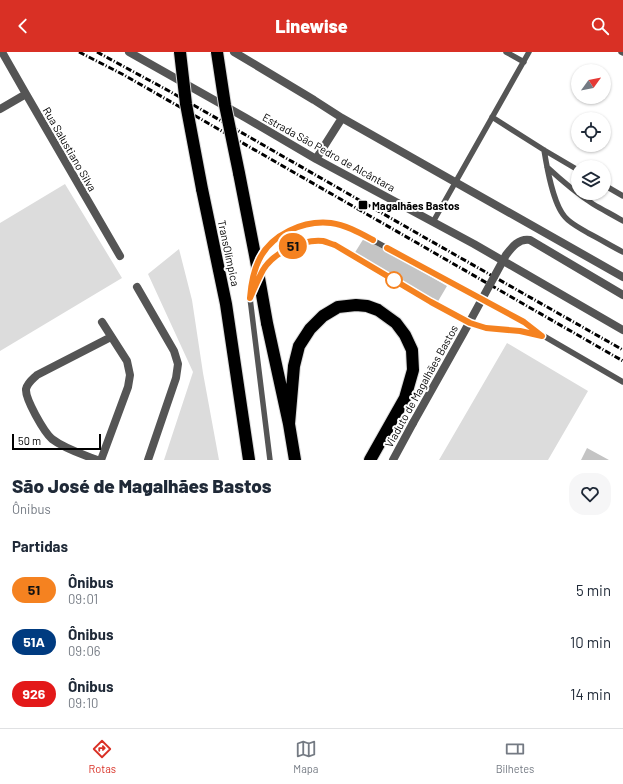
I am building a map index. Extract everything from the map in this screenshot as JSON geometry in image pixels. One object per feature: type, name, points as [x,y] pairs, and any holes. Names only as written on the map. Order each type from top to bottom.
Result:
[{"type":"highway","name":"TransOlímpica","points":[[180,52],[186,104],[226,304],[249,460]]},
{"type":"highway","points":[[217,52],[225,105],[256,255],[267,323],[289,424],[295,460]]},
{"type":"highway","points":[[289,424],[294,366],[299,346],[310,328],[323,316],[338,307],[356,305],[367,306],[378,310],[396,323],[405,335],[412,350],[413,370],[405,398],[370,460]]},
{"type":"street","name":"Rua Salustiano Silva","points":[[2,52],[120,256]]},
{"type":"street","name":"Estrada São Pedro de Alcântara","points":[[128,52],[316,159],[433,222],[623,330]]},
{"type":"street","points":[[234,52],[342,118],[623,277]]},
{"type":"street","points":[[0,109],[26,94]]},
{"type":"street","points":[[316,159],[342,118]]},
{"type":"street","name":"Viaduto de Magalhães Bastos","points":[[393,460],[510,248],[520,240],[530,240],[623,295]]},
{"type":"street","points":[[137,287],[174,352],[178,364],[176,378],[148,460]]},
{"type":"street","points":[[101,460],[128,387],[130,375],[127,361],[102,322]]},
{"type":"street","points":[[97,460],[59,444],[51,438],[43,429],[29,403],[26,391],[29,383],[37,375],[111,337]]},
{"type":"lane","points":[[506,52],[524,62]]},
{"type":"lane","points":[[433,222],[529,52]]},
{"type":"lane","points":[[492,117],[571,166]]},
{"type":"lane","points":[[544,150],[546,167],[559,210],[574,225],[623,252]]},
{"type":"lane","points":[[546,167],[578,193],[623,221]]},
{"type":"lane","points":[[611,189],[623,196]]},
{"type":"lane","name":"TransOlímpica","points":[[270,458],[250,298],[252,278],[259,260],[267,247],[281,236],[295,228],[313,223],[332,223],[352,229],[524,322],[542,336],[623,382]]},
{"type":"lane","name":"TransOlímpica","points":[[250,298],[263,269],[283,251],[298,244],[324,241],[335,245],[431,302],[470,323],[486,328],[520,331],[542,336]]},
{"type":"shaded area","points":[[65,184],[122,278],[0,351],[0,223]]},
{"type":"shaded area","points":[[179,249],[192,300],[203,373],[219,460],[164,460],[193,372],[148,274]]},
{"type":"shaded area","points":[[507,343],[588,391],[548,460],[439,460]]},
{"type":"building","points":[[364,238],[447,286],[437,303],[354,254]]},
{"type":"building","points":[[587,448],[609,460],[581,460]]},
{"type":"railway","points":[[79,52],[124,75],[623,361]]},
{"type":"railway","points":[[97,52],[169,91],[623,350]]},
{"type":"bus line","name":"51","points":[[373,240],[352,229],[332,223],[313,223],[295,228],[281,236],[267,247],[259,260],[252,278],[250,298],[263,269],[283,251],[298,244],[324,241],[335,245],[431,302],[470,323],[486,328],[520,331],[542,336],[524,322],[387,248]]},
{"type":"place","name":"Magalhães Bastos","points":[[363,205]]}]
